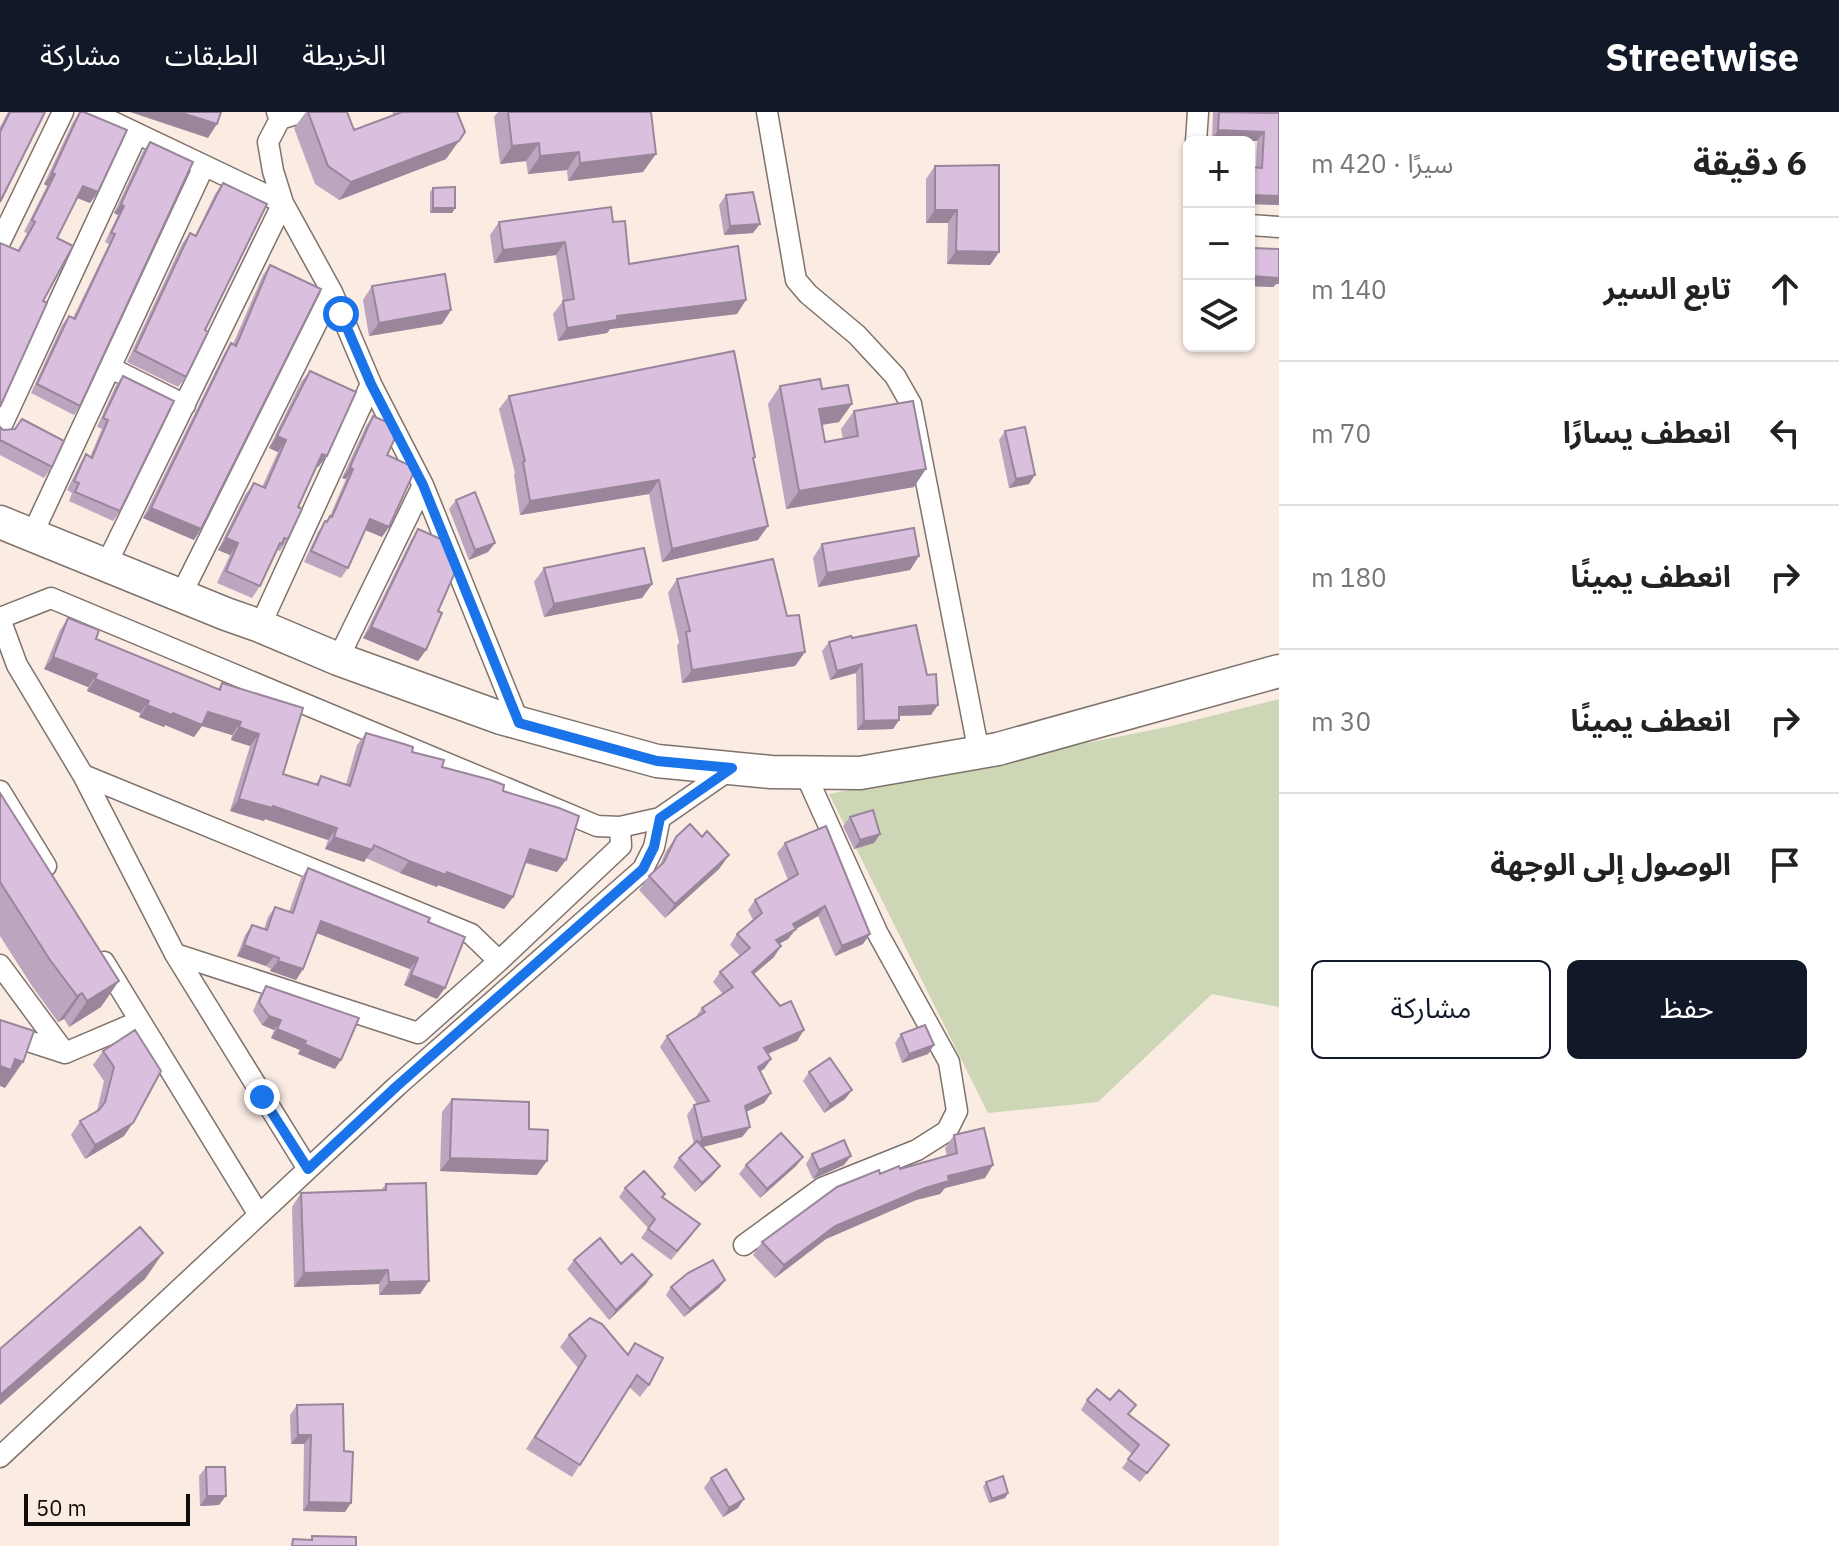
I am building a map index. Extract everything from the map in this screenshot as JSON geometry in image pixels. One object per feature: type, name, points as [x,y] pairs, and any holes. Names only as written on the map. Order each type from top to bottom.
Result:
[{"type":"main road","points":[[0,522],[338,659],[519,723],[657,761],[805,773],[860,773],[998,749],[1279,671]]},
{"type":"street","points":[[0,242],[63,112]]},
{"type":"street","points":[[92,112],[283,203]]},
{"type":"street","points":[[303,112],[278,116],[268,142],[283,203],[332,292],[371,384],[423,485],[519,723]]},
{"type":"street","points":[[767,112],[796,280],[857,335],[895,376],[911,404],[979,753]]},
{"type":"street","points":[[1196,136],[1198,112]]},
{"type":"street","points":[[0,429],[137,134]]},
{"type":"street","points":[[32,535],[204,166]]},
{"type":"street","points":[[106,565],[283,203]]},
{"type":"street","points":[[1255,225],[1279,227]]},
{"type":"street","points":[[181,595],[332,292]]},
{"type":"street","points":[[111,368],[185,405]]},
{"type":"street","points":[[260,626],[371,384]]},
{"type":"street","points":[[338,659],[423,485]]},
{"type":"street","points":[[308,1169],[175,954],[83,775],[17,665],[0,618],[51,598],[597,826],[620,827],[660,818],[732,768]]},
{"type":"street","points":[[744,1245],[822,1188],[917,1150],[947,1131],[957,1111],[949,1062],[877,932],[805,773]]},
{"type":"street","points":[[83,775],[471,934],[499,961]]},
{"type":"street","points":[[0,791],[57,885]]},
{"type":"street","points":[[0,1457],[397,1086],[643,869],[654,847],[660,818]]},
{"type":"street","points":[[175,954],[418,1033],[621,846],[620,827]]},
{"type":"street","points":[[620,827],[654,847]]},
{"type":"street","points":[[90,940],[259,1215]]},
{"type":"street","points":[[0,965],[65,1053]]},
{"type":"street","points":[[0,1032],[65,1053],[140,1021]]},
{"type":"green space","points":[[1279,699],[1279,1007],[1212,994],[1098,1102],[988,1113],[829,794],[1167,727]]},
{"type":"building","points":[[10,112],[45,112],[0,202],[0,132]]},
{"type":"building","points":[[80,112],[127,130],[98,192],[83,186],[57,238],[73,246],[43,301],[47,303],[0,407],[0,243],[19,251],[35,222],[32,220]]},
{"type":"building","points":[[179,112],[221,112],[217,124]]},
{"type":"building","points":[[308,112],[347,112],[354,130],[402,112],[457,112],[465,132],[459,141],[351,182],[328,166]]},
{"type":"building","points":[[508,112],[651,112],[656,154],[580,163],[579,152],[540,156],[539,143],[512,146]]},
{"type":"building","points":[[1219,112],[1279,113],[1279,196],[1255,195],[1255,167],[1262,168],[1264,132],[1218,130]]},
{"type":"building","points":[[150,142],[193,162],[80,406],[37,384],[69,316],[75,319],[115,234],[111,233],[124,206],[121,204]]},
{"type":"building","points":[[999,165],[999,252],[956,251],[957,210],[935,210],[935,166]]},
{"type":"building","points":[[223,183],[267,204],[205,330],[208,332],[186,377],[135,351],[190,233],[196,236]]},
{"type":"building","points":[[455,187],[455,208],[433,208],[433,188]]},
{"type":"building","points":[[753,192],[760,224],[730,226],[726,195]]},
{"type":"building","points":[[611,207],[613,222],[625,221],[629,264],[738,246],[746,300],[617,316],[617,320],[567,328],[563,301],[574,299],[565,242],[503,250],[499,222]]},
{"type":"building","points":[[1255,248],[1279,249],[1279,278],[1255,276]]},
{"type":"building","points":[[270,265],[321,289],[201,529],[151,508],[231,343],[236,346]]},
{"type":"building","points":[[445,274],[451,310],[379,323],[372,286]]},
{"type":"building","points":[[734,351],[768,526],[672,549],[659,480],[530,501],[525,461],[509,396]]},
{"type":"building","points":[[310,371],[356,392],[327,456],[322,454],[298,507],[302,509],[288,539],[284,538],[280,543],[260,586],[226,571],[238,543],[226,538],[254,483],[265,488],[286,440],[277,436]]},
{"type":"building","points":[[123,376],[174,401],[120,511],[75,492],[79,483],[74,481],[86,454],[92,458],[108,420],[103,418]]},
{"type":"building","points":[[820,379],[822,389],[848,385],[852,404],[819,409],[825,442],[858,436],[854,411],[913,401],[926,469],[799,491],[780,386]]},
{"type":"building","points":[[373,416],[389,423],[396,436],[387,455],[411,466],[414,472],[389,527],[370,519],[348,568],[311,551],[325,521],[332,517]]},
{"type":"building","points":[[22,419],[64,441],[52,467],[0,440],[0,427],[3,430],[15,429]]},
{"type":"building","points":[[1025,427],[1035,475],[1016,479],[1005,431]]},
{"type":"building","points":[[475,492],[495,543],[475,550],[456,500]]},
{"type":"building","points":[[914,528],[919,556],[827,573],[822,544]]},
{"type":"building","points":[[418,529],[443,540],[456,570],[438,611],[442,613],[426,650],[371,627]]},
{"type":"building","points":[[644,548],[652,584],[554,604],[544,568]]},
{"type":"building","points":[[773,559],[787,616],[799,615],[805,652],[692,670],[686,632],[690,631],[677,579]]},
{"type":"building","points":[[68,618],[99,630],[96,639],[220,690],[222,683],[303,708],[283,774],[318,785],[321,776],[350,786],[366,733],[404,744],[413,747],[412,752],[444,760],[442,767],[491,780],[504,785],[503,791],[579,816],[566,860],[530,849],[513,897],[447,872],[446,875],[374,845],[372,850],[334,837],[337,828],[273,806],[239,799],[259,734],[239,727],[241,722],[208,712],[202,725],[172,715],[147,705],[149,701],[95,679],[97,674],[53,657]]},
{"type":"building","points":[[916,625],[927,675],[936,674],[938,705],[899,707],[899,720],[864,721],[862,664],[837,671],[829,642]]},
{"type":"building","points":[[0,793],[119,981],[87,1001],[82,993],[77,996],[50,960],[0,882]]},
{"type":"building","points":[[873,810],[880,834],[860,840],[850,817]]},
{"type":"building","points":[[690,824],[702,837],[707,831],[729,855],[675,904],[649,876],[664,862],[676,837]]},
{"type":"building","points":[[826,826],[870,934],[842,946],[825,906],[793,924],[796,929],[776,940],[781,946],[752,972],[780,1006],[791,1001],[804,1030],[764,1048],[771,1059],[758,1067],[771,1093],[745,1106],[750,1127],[702,1138],[694,1105],[709,1101],[667,1036],[705,1012],[702,1008],[733,987],[720,972],[750,948],[737,934],[762,913],[755,900],[798,874],[785,843]]},
{"type":"building","points":[[308,868],[430,918],[428,922],[465,937],[445,988],[411,975],[418,958],[321,921],[303,969],[244,945],[252,925],[267,930],[275,907],[293,913]]},
{"type":"building","points":[[266,986],[359,1018],[341,1060],[277,1029],[281,1020],[269,1016],[259,1002]]},
{"type":"building","points":[[0,1020],[34,1031],[23,1062],[15,1059],[11,1070],[0,1066]]},
{"type":"building","points":[[925,1025],[934,1045],[909,1054],[901,1034]]},
{"type":"building","points":[[135,1030],[161,1071],[133,1123],[95,1145],[80,1121],[99,1110],[105,1102],[114,1067],[103,1051]]},
{"type":"building","points":[[830,1058],[852,1090],[830,1104],[809,1072]]},
{"type":"building","points":[[452,1099],[529,1102],[529,1129],[548,1130],[547,1161],[450,1158]]},
{"type":"building","points":[[984,1128],[993,1165],[948,1176],[949,1181],[835,1226],[784,1265],[762,1242],[837,1187],[879,1170],[880,1174],[899,1166],[900,1169],[957,1153],[954,1135]]},
{"type":"building","points":[[781,1133],[803,1157],[767,1189],[746,1165]]},
{"type":"building","points":[[844,1140],[851,1156],[819,1170],[812,1154]]},
{"type":"building","points":[[697,1141],[720,1166],[702,1183],[679,1158]]},
{"type":"building","points":[[644,1171],[665,1194],[662,1197],[700,1224],[677,1251],[648,1229],[655,1219],[625,1188]]},
{"type":"building","points":[[426,1183],[429,1281],[389,1282],[388,1270],[304,1273],[301,1193],[386,1190],[386,1184]]},
{"type":"building","points":[[140,1227],[163,1253],[0,1395],[0,1349]]},
{"type":"building","points":[[600,1238],[621,1264],[632,1254],[652,1275],[616,1310],[574,1260]]},
{"type":"building","points":[[713,1260],[725,1280],[690,1309],[671,1287],[688,1273]]},
{"type":"building","points":[[590,1318],[602,1324],[628,1355],[635,1343],[663,1358],[649,1385],[637,1375],[580,1465],[535,1437],[586,1356],[569,1335]]},
{"type":"building","points":[[1097,1389],[1110,1400],[1119,1390],[1136,1405],[1128,1414],[1169,1445],[1147,1473],[1128,1459],[1139,1445],[1087,1400]]},
{"type":"building","points":[[343,1404],[344,1451],[353,1452],[351,1503],[309,1502],[311,1435],[298,1435],[297,1405]]},
{"type":"building","points":[[206,1467],[225,1467],[226,1496],[207,1496]]},
{"type":"building","points":[[726,1469],[744,1499],[729,1508],[711,1478]]},
{"type":"building","points":[[1003,1476],[1008,1493],[992,1499],[986,1482]]},
{"type":"building","points":[[312,1536],[356,1537],[356,1546],[292,1546],[293,1539],[312,1540]]},
{"type":"route","points":[[262,1097],[308,1169],[397,1086],[643,869],[654,847],[660,818],[732,768],[657,761],[519,723],[423,485],[371,384],[341,314]]}]
